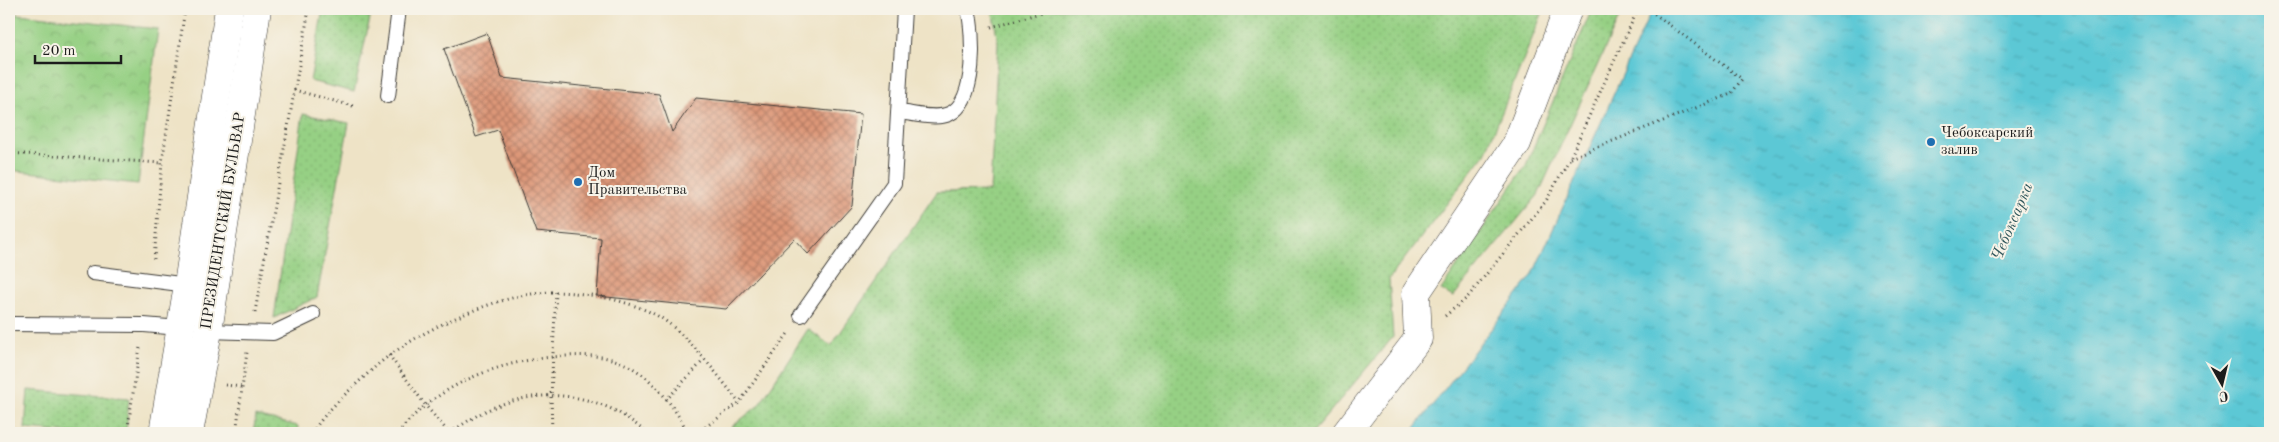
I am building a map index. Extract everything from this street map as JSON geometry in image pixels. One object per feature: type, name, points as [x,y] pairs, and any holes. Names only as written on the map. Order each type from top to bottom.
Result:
[{"type":"main road","name":"ПРЕЗИДЕНТСКИЙ БУЛЬВАР","points":[[163,433],[188,285],[228,9]]},
{"type":"main road","name":"ПРЕЗИДЕНТСКИЙ БУЛЬВАР","points":[[189,433],[208,331],[256,9]]},
{"type":"main road","points":[[1346,433],[1418,339],[1416,292],[1517,144],[1568,9]]},
{"type":"main road","points":[[180,328],[208,331]]},
{"type":"lane","points":[[388,96],[399,9]]},
{"type":"lane","points":[[801,315],[894,183],[904,9]]},
{"type":"lane","points":[[906,113],[942,115],[949,114],[961,106],[968,92],[971,29],[968,9]]},
{"type":"lane","points":[[93,273],[188,285]]},
{"type":"lane","points":[[208,331],[273,333],[313,314]]},
{"type":"lane","points":[[9,324],[144,325],[180,328]]},
{"type":"path","points":[[153,269],[162,163],[185,9]]},
{"type":"path","points":[[254,315],[309,9]]},
{"type":"path","points":[[971,29],[1005,25],[1040,13],[1044,9]]},
{"type":"path","points":[[1418,339],[1467,298],[1546,201],[1570,158],[1638,9]]},
{"type":"path","points":[[1570,158],[1731,94],[1742,80],[1648,9]]},
{"type":"path","points":[[294,90],[353,106]]},
{"type":"path","points":[[9,153],[162,163]]},
{"type":"path","points":[[313,433],[347,392],[389,355],[429,330],[514,298],[556,292],[597,296],[656,316],[680,334],[739,403]]},
{"type":"path","points":[[552,433],[552,357],[556,292]]},
{"type":"path","points":[[697,433],[739,403],[801,315]]},
{"type":"path","points":[[128,433],[141,344]]},
{"type":"path","points":[[236,433],[248,349]]},
{"type":"path","points":[[389,355],[426,406],[449,433],[490,409],[514,400],[551,395],[588,399],[610,406],[628,417],[646,433]]},
{"type":"path","points":[[398,433],[410,419],[426,406],[455,386],[487,371],[521,360],[582,356],[613,359],[627,365],[652,384],[678,414],[688,433]]},
{"type":"path","points":[[666,400],[704,360]]},
{"type":"path","points":[[136,373],[145,374]]},
{"type":"green space","points":[[323,9],[372,9],[354,92],[310,81]]},
{"type":"green space","points":[[992,9],[1544,9],[1485,154],[1389,279],[1393,337],[1312,433],[724,433],[759,405],[808,329],[831,346],[937,192],[990,191],[998,42]]},
{"type":"green space","points":[[1592,9],[1623,9],[1538,195],[1453,297],[1441,290],[1526,165]]},
{"type":"green space","points":[[9,13],[158,29],[138,184],[9,170]]},
{"type":"green space","points":[[303,114],[349,123],[317,297],[274,318]]},
{"type":"green space","points":[[28,390],[129,398],[126,433],[74,433],[25,429]]},
{"type":"green space","points":[[256,416],[298,426],[297,433],[253,433]]},
{"type":"water","name":"Чебоксарский залив","points":[[1652,9],[2270,9],[2270,433],[1411,433],[1532,276]]},
{"type":"building","points":[[487,33],[502,78],[659,94],[672,132],[696,98],[861,114],[852,206],[808,254],[794,239],[726,309],[597,296],[601,238],[536,232],[498,130],[476,137],[444,49]]},
{"type":"place","name":"Чебоксарский залив","points":[[1931,142]]},
{"type":"place","name":"Дом Правительства","points":[[578,182]]},
{"type":"water label","name":"Чебоксарка","points":[[2013,222]]}]
